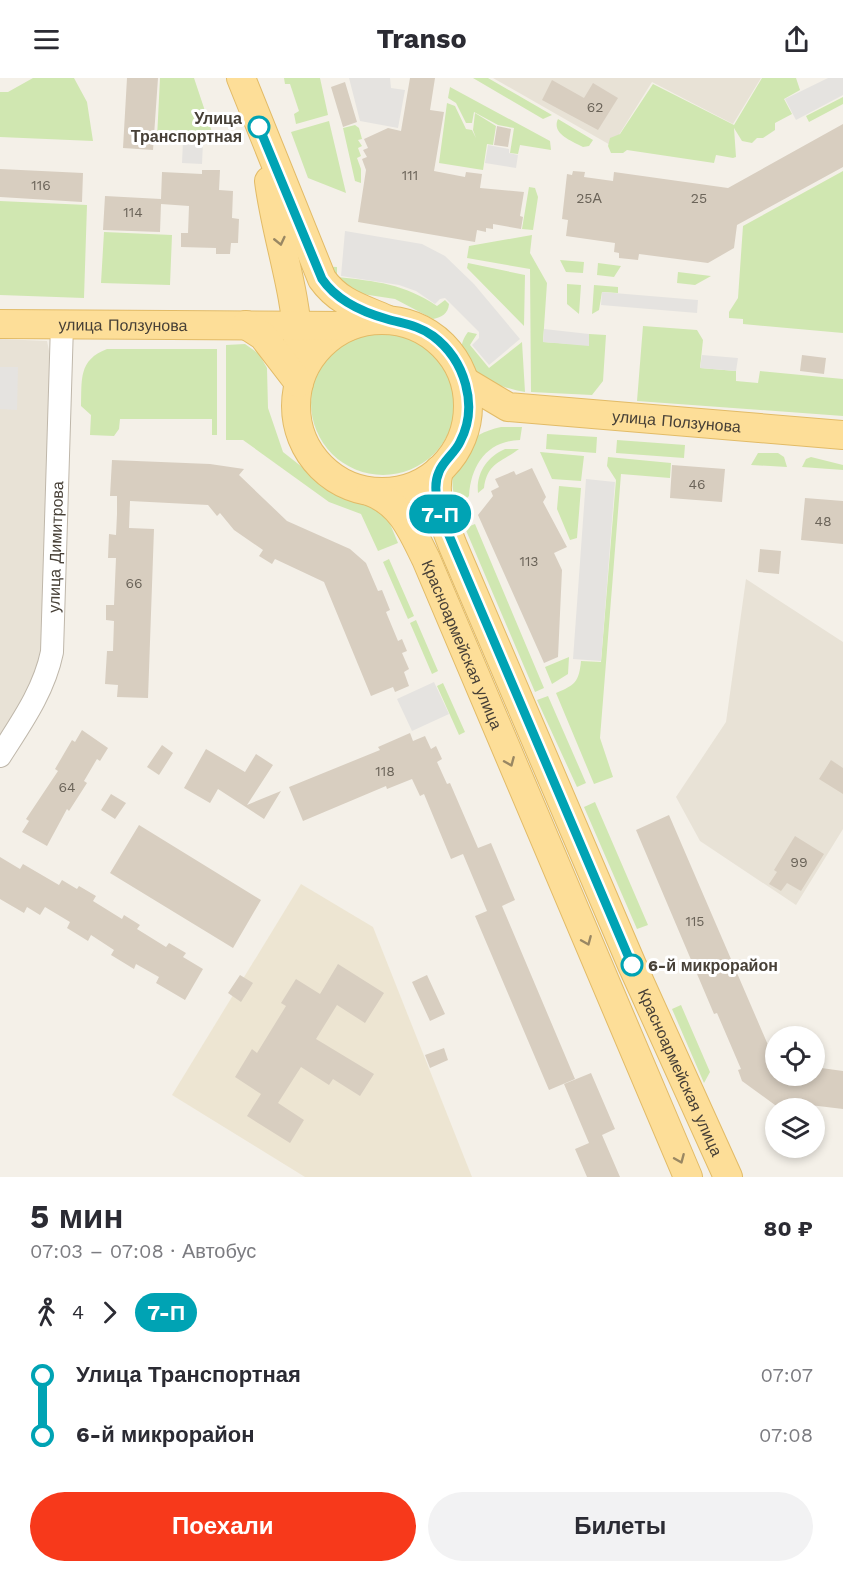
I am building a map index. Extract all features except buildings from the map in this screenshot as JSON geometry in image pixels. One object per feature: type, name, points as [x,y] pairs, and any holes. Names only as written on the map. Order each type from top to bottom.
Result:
[{"type":"main road","points":[[241,78],[264,140],[322,279],[330,291],[347,304],[386,319],[412,325],[441,342],[454,358],[466,382],[469,406],[461,441]]},
{"type":"main road","points":[[264,140],[273,210],[297,327],[299,383],[296,415],[306,447],[315,460],[340,481],[370,492],[408,489],[439,470],[461,441],[508,407]]},
{"type":"main road","points":[[286,273],[277,302],[266,315],[246,325],[262,336],[299,383]]},
{"type":"main road","points":[[299,383],[312,355],[329,338],[349,326],[386,319]]},
{"type":"main road","name":"улица Ползунова","points":[[0,324],[349,326]]},
{"type":"main road","name":"улица Ползунова","points":[[466,382],[508,407],[843,435]]},
{"type":"main road","name":"Красноармейская улица","points":[[439,470],[435,487],[439,512],[632,965],[728,1177]]},
{"type":"main road","name":"Красноармейская улица","points":[[370,492],[383,496],[399,509],[426,559],[688,1177]]},
{"type":"main road","points":[[666,1127],[699,1112]]},
{"type":"street","name":"улица Димитрова","points":[[0,756],[37,696],[49,669],[52,652],[62,325]]},
{"type":"shaded area","points":[[349,78],[390,78],[391,88],[405,90],[398,128],[360,121]]},
{"type":"shaded area","points":[[493,78],[761,78],[733,124],[652,82],[612,146]]},
{"type":"shaded area","points":[[828,78],[843,78],[843,95],[796,120],[785,99]]},
{"type":"shaded area","points":[[183,141],[203,142],[202,164],[182,163]]},
{"type":"shaded area","points":[[488,145],[509,149],[509,153],[518,155],[516,168],[485,163]]},
{"type":"shaded area","points":[[345,231],[422,244],[445,256],[474,284],[520,339],[489,365],[472,345],[479,338],[479,332],[445,298],[435,304],[416,291],[399,285],[341,276]]},
{"type":"shaded area","points":[[602,292],[698,300],[697,313],[601,305]]},
{"type":"shaded area","points":[[544,329],[589,334],[589,346],[543,342]]},
{"type":"shaded area","points":[[0,339],[47,341],[52,365],[41,659],[30,687],[0,735]]},
{"type":"shaded area","points":[[702,355],[738,358],[736,371],[700,368]]},
{"type":"shaded area","points":[[0,367],[18,367],[17,410],[0,409]]},
{"type":"shaded area","points":[[586,479],[615,482],[601,661],[573,659]]},
{"type":"shaded area","points":[[746,579],[843,642],[843,829],[796,905],[700,841],[676,797],[726,722]]},
{"type":"shaded area","points":[[434,682],[449,714],[412,731],[397,699]]},
{"type":"shaded area","points":[[301,884],[373,927],[472,1177],[305,1177],[172,1095]]},
{"type":"green space","points":[[33,78],[74,78],[87,102],[93,141],[0,137],[0,92],[8,92]]},
{"type":"green space","points":[[160,78],[194,78],[215,141],[157,138]]},
{"type":"green space","points":[[284,78],[320,78],[328,115],[296,124],[294,114],[299,111],[290,84],[285,84]]},
{"type":"green space","points":[[473,78],[488,78],[552,115],[543,119]]},
{"type":"green space","points":[[762,78],[796,78],[800,90],[784,99],[792,114],[775,123],[775,130],[763,138],[757,138],[752,143],[742,141],[734,128],[736,157],[716,155],[714,163],[627,150],[623,153],[611,153],[608,146],[610,138],[620,134],[653,84],[734,125]]},
{"type":"green space","points":[[450,87],[550,141],[551,150],[520,145],[518,154],[510,153],[514,128],[498,125],[474,112],[472,123],[466,123],[456,103],[448,98]]},
{"type":"green space","points":[[843,97],[843,104],[809,122],[806,116]]},
{"type":"green space","points":[[447,103],[455,106],[466,129],[472,130],[476,138],[473,130],[475,113],[496,126],[493,145],[487,144],[483,170],[439,163]]},
{"type":"green space","points":[[558,119],[593,140],[589,146],[583,147],[560,133],[557,129]]},
{"type":"green space","points":[[329,121],[346,193],[308,178],[291,132]]},
{"type":"green space","points":[[355,125],[359,128],[362,139],[358,140],[362,146],[358,148],[361,156],[357,158],[361,169],[361,183],[355,181],[343,128]]},
{"type":"green space","points":[[843,171],[843,333],[743,324],[743,319],[729,318],[729,312],[738,298],[743,226]]},
{"type":"green space","points":[[529,187],[535,188],[538,197],[533,230],[522,229]]},
{"type":"green space","points":[[0,201],[87,205],[84,298],[0,295]]},
{"type":"green space","points":[[104,232],[172,235],[170,285],[101,283]]},
{"type":"green space","points":[[532,235],[530,253],[547,283],[543,342],[588,345],[589,334],[606,335],[603,381],[592,395],[531,392],[530,269],[467,258],[469,246]]},
{"type":"green space","points":[[560,260],[584,262],[583,273],[566,272]]},
{"type":"green space","points":[[468,263],[525,275],[524,326],[467,268]]},
{"type":"green space","points":[[598,263],[621,266],[614,277],[597,275]]},
{"type":"green space","points":[[317,266],[337,267],[337,277],[377,282],[401,288],[437,306],[445,300],[449,304],[444,314],[433,319],[395,299],[349,292]]},
{"type":"green space","points":[[678,272],[711,276],[695,285],[677,283]]},
{"type":"green space","points":[[567,284],[581,285],[579,314],[567,304]]},
{"type":"green space","points":[[594,285],[618,287],[618,293],[602,292],[599,310],[592,314]]},
{"type":"green space","points":[[643,326],[697,330],[703,340],[700,368],[736,371],[736,381],[758,383],[760,371],[843,379],[843,416],[637,401]]},
{"type":"green space","points":[[383,331],[411,336],[434,352],[450,375],[455,403],[450,431],[434,454],[411,470],[383,475],[355,470],[332,454],[316,431],[311,403],[316,375],[332,352],[355,336]]},
{"type":"green space","points":[[468,332],[477,334],[470,345],[489,368],[522,342],[525,392],[501,386],[477,374],[468,365],[462,356],[462,344]]},
{"type":"green space","points":[[245,344],[259,354],[267,368],[268,408],[283,452],[311,474],[337,489],[364,498],[386,514],[398,543],[378,551],[361,514],[329,502],[243,440],[226,440],[226,345]]},
{"type":"green space","points":[[107,349],[217,349],[217,435],[212,435],[212,419],[120,419],[119,429],[114,436],[90,435],[91,415],[81,406],[82,379],[86,365],[91,359]]},
{"type":"green space","points":[[501,427],[522,427],[520,440],[498,445],[483,457],[473,474],[469,496],[466,499],[470,512],[460,517],[453,486],[456,460],[471,440],[484,432]]},
{"type":"green space","points":[[547,434],[597,437],[596,453],[546,449]]},
{"type":"green space","points":[[617,440],[685,445],[684,458],[616,453]]},
{"type":"green space","points":[[505,449],[519,449],[492,468],[488,473],[484,488],[478,493],[479,479],[484,466],[493,456]]},
{"type":"green space","points":[[540,452],[584,456],[581,481],[552,479]]},
{"type":"green space","points":[[758,453],[778,453],[784,457],[787,467],[751,465]]},
{"type":"green space","points":[[608,457],[671,463],[670,478],[621,474],[600,738],[613,777],[594,784],[556,693],[575,682],[581,661],[601,662],[616,480],[607,466]]},
{"type":"green space","points":[[811,457],[843,465],[843,470],[802,467],[806,459]]},
{"type":"green space","points":[[559,486],[581,488],[577,538],[570,540],[557,509]]},
{"type":"green space","points":[[475,524],[544,688],[535,692],[465,528]]},
{"type":"green space","points":[[389,559],[414,616],[408,619],[383,562]]},
{"type":"green space","points":[[416,620],[438,671],[432,674],[410,623]]},
{"type":"green space","points":[[569,657],[568,674],[552,684],[545,667]]},
{"type":"green space","points":[[443,683],[465,732],[459,735],[437,686]]},
{"type":"green space","points":[[548,696],[586,783],[577,787],[537,700]]},
{"type":"green space","points":[[595,802],[648,925],[637,929],[584,807]]},
{"type":"green space","points":[[681,1005],[710,1072],[704,1083],[672,1009]]},
{"type":"bus line","name":"7-П","points":[[259,127],[322,279],[330,291],[347,304],[427,332],[448,350],[466,382],[469,406],[467,424],[461,441],[439,470],[435,487],[439,512],[632,965]]},
{"type":"place","name":"Улица Транспортная","points":[[259,127]]},
{"type":"place","name":"6-й микрорайон","points":[[632,965]]}]
